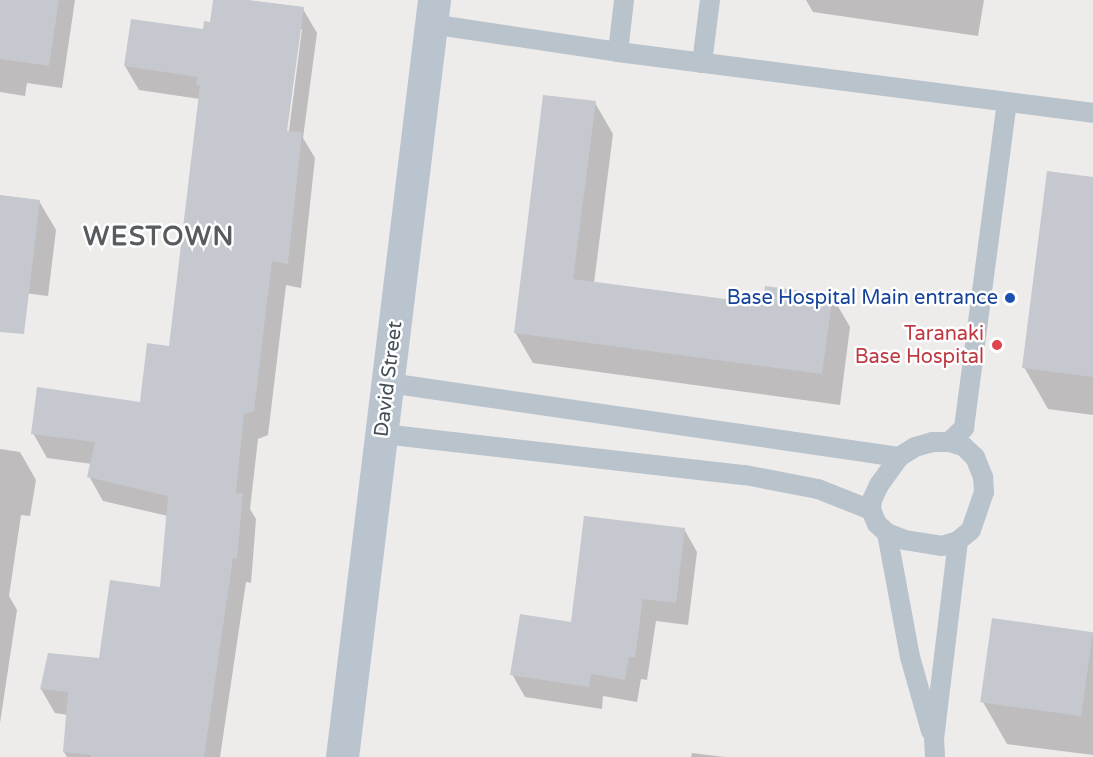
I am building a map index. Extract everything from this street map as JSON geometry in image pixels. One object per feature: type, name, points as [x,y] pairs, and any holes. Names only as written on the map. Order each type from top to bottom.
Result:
[{"type":"street","name":"David Street","points":[[342,757],[383,434],[432,12]]},
{"type":"lane","points":[[618,52],[624,0]]},
{"type":"lane","points":[[702,63],[711,0]]},
{"type":"lane","points":[[432,12],[618,52],[1093,113]]},
{"type":"lane","points":[[949,442],[964,428],[1007,102]]},
{"type":"lane","points":[[389,383],[899,457]]},
{"type":"lane","points":[[383,434],[745,476],[818,489],[871,510]]},
{"type":"lane","points":[[932,442],[949,442],[963,446],[975,457],[983,477],[984,492],[980,511],[971,530],[958,541],[942,546],[922,544],[887,533],[877,524],[871,510],[872,500],[879,485],[899,457],[915,447],[932,442]]},
{"type":"lane","points":[[887,533],[910,657],[934,748]]},
{"type":"lane","points":[[934,748],[958,541]]},
{"type":"building","points":[[0,0],[59,0],[49,66],[0,59]]},
{"type":"building","points":[[213,0],[248,0],[304,7],[287,131],[302,132],[288,264],[272,261],[254,411],[244,414],[236,493],[243,493],[237,559],[233,558],[204,757],[91,757],[91,755],[63,752],[68,692],[40,689],[48,653],[99,658],[110,580],[160,587],[168,496],[87,477],[95,442],[31,434],[37,387],[140,402],[147,343],[169,346],[200,85],[196,85],[197,77],[124,66],[131,19],[203,29],[204,21],[210,22]]},
{"type":"building","points":[[543,95],[596,101],[573,279],[763,304],[765,286],[833,295],[822,374],[514,333]]},
{"type":"building","points":[[1047,171],[1093,177],[1093,377],[1022,368]]},
{"type":"building","points":[[0,195],[40,200],[24,334],[0,332]]},
{"type":"building","points":[[584,516],[685,528],[676,603],[643,599],[635,657],[629,657],[625,680],[591,674],[589,687],[510,675],[520,614],[571,622]]},
{"type":"building","points":[[992,618],[1093,632],[1081,716],[980,702]]},
{"type":"place","name":"Base Hospital Main entrance","points":[[1010,298]]},
{"type":"place","name":"Taranaki Base Hospital","points":[[997,345]]},
{"type":"district","name":"WESTOWN","points":[[159,237]]}]
